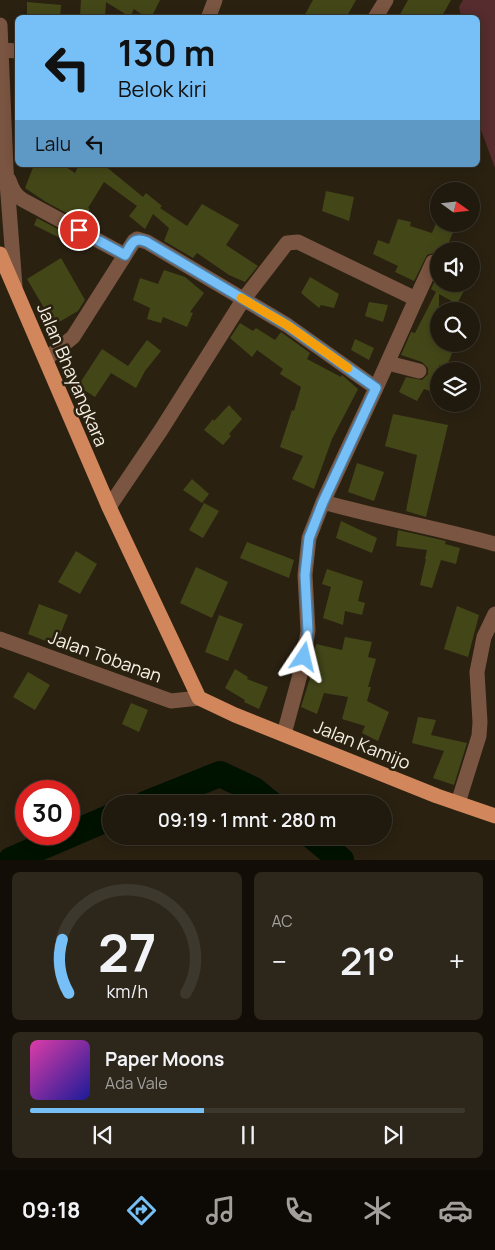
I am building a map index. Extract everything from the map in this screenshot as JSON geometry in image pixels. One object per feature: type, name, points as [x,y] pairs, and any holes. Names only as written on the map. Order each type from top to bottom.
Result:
[{"type":"main road","points":[[0,254],[15,288]]},
{"type":"main road","name":"Jalan Bhayangkara","points":[[15,288],[109,507],[199,698]]},
{"type":"main road","name":"Jalan Kamijo","points":[[199,698],[215,707],[495,816]]},
{"type":"street","points":[[209,15],[216,0]]},
{"type":"street","points":[[378,15],[386,0]]},
{"type":"street","name":"Jalan Bhayangkara","points":[[0,26],[6,169],[15,288]]},
{"type":"street","points":[[1,56],[15,52]]},
{"type":"street","points":[[6,169],[12,189],[17,196],[125,255]]},
{"type":"street","points":[[46,359],[73,337],[134,240],[142,240],[287,325],[376,388]]},
{"type":"street","points":[[109,507],[244,300],[283,246],[292,241],[298,242],[416,299]]},
{"type":"street","points":[[284,734],[301,671],[308,631],[305,575],[309,538],[323,502],[430,269]]},
{"type":"street","points":[[388,363],[419,371]]},
{"type":"street","points":[[323,502],[495,544]]},
{"type":"street","points":[[458,803],[478,736],[480,722],[476,672],[484,637],[495,614]]},
{"type":"street","name":"Jalan Tobanan","points":[[0,640],[171,701],[199,698]]},
{"type":"shaded area","points":[[463,0],[495,0],[495,168],[480,127],[480,15],[461,15],[459,7]]},
{"type":"building","points":[[81,0],[160,0],[152,15],[143,15],[134,9],[131,15],[127,15],[106,2],[105,15],[80,15]]},
{"type":"building","points":[[313,0],[356,0],[348,15],[305,15]]},
{"type":"building","points":[[408,0],[451,0],[443,15],[400,15]]},
{"type":"building","points":[[27,2],[61,5],[60,15],[27,15]]},
{"type":"building","points":[[33,167],[66,167],[75,173],[78,167],[106,167],[143,197],[146,193],[162,206],[160,208],[187,226],[202,204],[239,225],[226,245],[258,266],[245,282],[229,275],[197,253],[193,258],[164,241],[169,228],[153,214],[145,229],[129,216],[137,206],[104,182],[88,208],[90,209],[83,222],[25,188]]},
{"type":"building","points":[[326,191],[354,197],[349,221],[322,211]]},
{"type":"building","points":[[37,218],[67,234],[64,240],[34,225]]},
{"type":"building","points":[[398,219],[411,222],[410,226],[432,233],[453,232],[449,242],[430,242],[430,254],[427,255],[414,281],[395,272],[398,266],[373,254],[378,240],[389,244]]},
{"type":"building","points":[[61,258],[85,300],[78,311],[54,325],[27,279]]},
{"type":"building","points":[[164,270],[185,277],[204,293],[190,312],[193,313],[187,327],[163,317],[161,323],[147,319],[150,308],[133,300],[140,278],[158,284]]},
{"type":"building","points":[[310,277],[339,294],[334,308],[321,305],[319,308],[301,293]]},
{"type":"building","points":[[436,292],[463,292],[458,302],[453,302],[439,294],[439,302],[431,302]]},
{"type":"building","points":[[369,302],[388,305],[383,322],[365,316]]},
{"type":"building","points":[[430,304],[430,352],[453,352],[448,362],[430,362],[430,391],[424,389],[417,401],[399,392],[406,377],[422,380],[428,374],[428,368],[422,362],[401,355],[411,332],[415,333]]},
{"type":"building","points":[[240,323],[253,331],[256,328],[275,340],[281,332],[310,353],[307,359],[341,377],[342,375],[358,389],[332,439],[314,489],[292,479],[303,456],[280,447],[301,387],[280,374],[283,369],[257,350],[252,357],[230,338]]},
{"type":"building","points":[[355,339],[374,348],[369,360],[351,350]]},
{"type":"building","points":[[147,340],[161,351],[145,371],[136,388],[111,373],[95,397],[78,386],[102,349],[128,366]]},
{"type":"building","points":[[229,405],[242,419],[229,434],[231,436],[223,445],[204,430]]},
{"type":"building","points":[[393,414],[448,425],[426,517],[406,511],[417,455],[385,446]]},
{"type":"building","points":[[357,463],[384,472],[374,501],[348,492]]},
{"type":"building","points":[[192,479],[209,494],[202,503],[183,490]]},
{"type":"building","points":[[204,503],[219,511],[203,538],[189,530]]},
{"type":"building","points":[[341,521],[377,538],[372,553],[336,538]]},
{"type":"building","points":[[398,530],[446,541],[445,544],[460,548],[456,564],[441,560],[432,588],[420,585],[427,550],[396,546]]},
{"type":"building","points":[[247,542],[294,560],[289,578],[240,558]]},
{"type":"building","points":[[76,551],[97,564],[80,594],[58,582]]},
{"type":"building","points":[[196,567],[228,582],[212,618],[180,603]]},
{"type":"building","points":[[327,569],[363,581],[358,601],[365,603],[362,615],[345,611],[343,625],[323,618],[331,587],[322,584]]},
{"type":"building","points":[[39,604],[68,615],[56,645],[28,634]]},
{"type":"building","points":[[457,606],[479,615],[468,657],[444,649]]},
{"type":"building","points":[[219,615],[243,624],[228,661],[205,652]]},
{"type":"building","points":[[345,637],[372,642],[368,657],[376,659],[368,687],[371,687],[367,701],[389,712],[378,741],[362,733],[365,726],[342,719],[348,697],[324,693],[317,714],[301,707],[316,659],[313,658],[316,644],[342,650]]},
{"type":"building","points":[[235,669],[248,677],[247,679],[268,687],[259,709],[244,702],[245,700],[225,688]]},
{"type":"building","points":[[28,672],[50,685],[35,710],[13,697]]},
{"type":"building","points":[[131,703],[148,710],[139,732],[122,724]]},
{"type":"building","points":[[418,717],[436,720],[431,735],[467,743],[454,785],[433,778],[444,751],[412,743]]},
{"type":"waterway","points":[[168,795],[220,774],[254,790],[260,795]]},
{"type":"waterway","points":[[11,860],[102,821]]},
{"type":"waterway","points":[[323,845],[341,860]]},
{"type":"slow traffic","points":[[241,298],[287,325],[348,368]]},
{"type":"route","points":[[79,230],[125,255],[134,240],[147,242],[287,325],[376,388],[323,502],[309,538],[305,575],[308,631],[304,657]]}]
